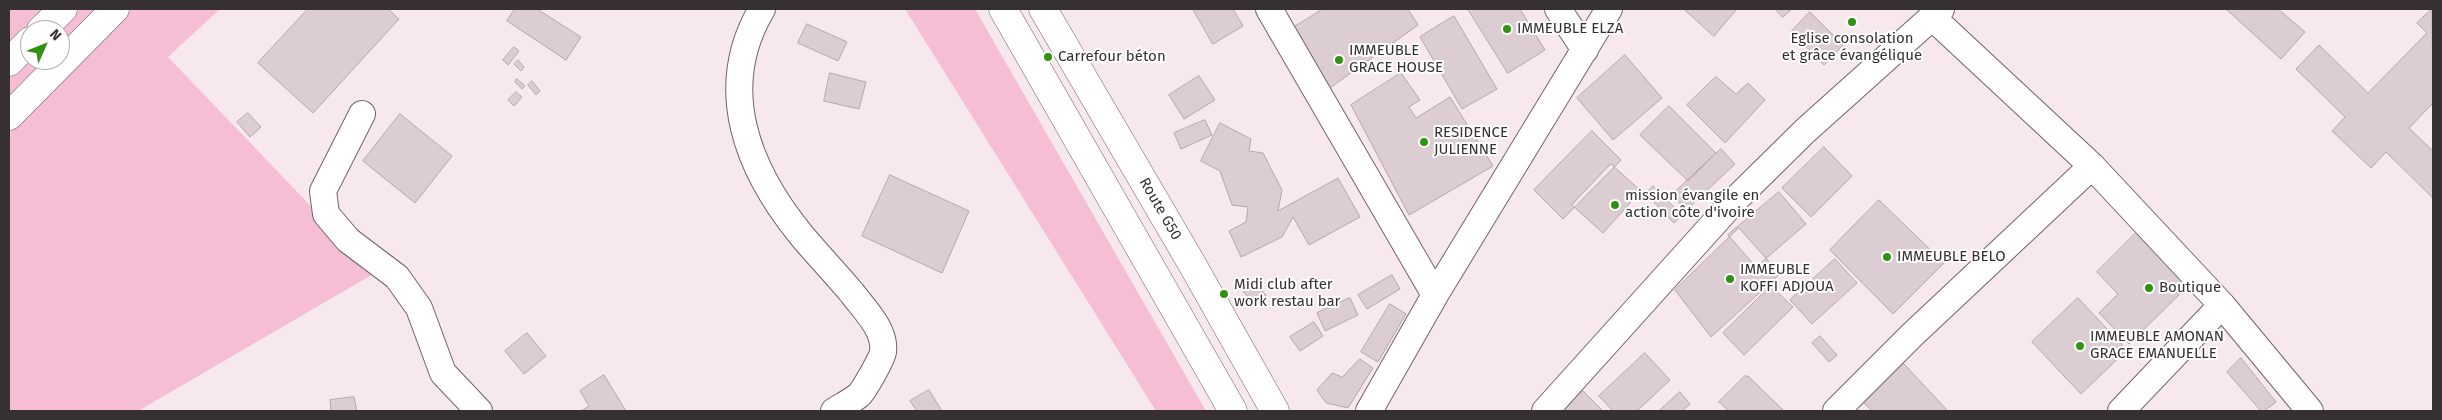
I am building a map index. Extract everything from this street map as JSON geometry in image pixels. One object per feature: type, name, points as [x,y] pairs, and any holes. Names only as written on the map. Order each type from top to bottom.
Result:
[{"type":"main road","points":[[51,20],[63,9]]},
{"type":"main road","points":[[9,116],[116,9]]},
{"type":"main road","points":[[1003,9],[1233,411]]},
{"type":"main road","name":"Route G50","points":[[1042,9],[1276,411]]},
{"type":"main road","points":[[9,62],[20,51]]},
{"type":"street","points":[[762,9],[753,24],[742,52],[739,74],[740,110],[760,173],[780,206],[801,235],[872,318],[881,337],[883,353],[866,403],[834,411]]},
{"type":"street","points":[[1269,9],[1435,294]]},
{"type":"street","points":[[1558,9],[1585,50]]},
{"type":"street","points":[[1369,411],[1435,294],[1609,9]]},
{"type":"street","points":[[1545,411],[1736,199],[1805,131],[1937,13],[2092,166],[2222,305],[2310,411]]},
{"type":"street","points":[[362,114],[323,191],[326,214],[348,240],[396,276],[419,308],[442,373],[479,411]]},
{"type":"street","points":[[1836,411],[1920,328],[2092,166]]},
{"type":"street","points":[[2121,411],[2222,305]]},
{"type":"shaded area","points":[[9,9],[220,9],[168,57],[375,273],[138,411],[9,411]]},
{"type":"shaded area","points":[[905,9],[975,9],[1206,411],[1156,411]]},
{"type":"building","points":[[308,9],[388,9],[399,19],[313,113],[258,63]]},
{"type":"building","points":[[515,9],[537,9],[581,37],[566,60],[507,21]]},
{"type":"building","points":[[1193,9],[1233,9],[1243,26],[1213,44]]},
{"type":"building","name":"IMMEUBLE GRACE HOUSE","points":[[1323,9],[1408,9],[1418,25],[1327,90],[1291,29]]},
{"type":"building","name":"IMMEUBLE ELZA","points":[[1468,9],[1520,9],[1545,50],[1508,73]]},
{"type":"building","points":[[1684,9],[1737,9],[1714,36]]},
{"type":"building","points":[[1775,9],[1792,9],[1783,17]]},
{"type":"building","points":[[2228,9],[2278,9],[2305,32],[2281,59]]},
{"type":"building","points":[[2432,9],[2433,103],[2409,128],[2433,151],[2433,198],[2386,152],[2371,168],[2332,131],[2345,117],[2296,69],[2319,45],[2368,93],[2427,33],[2417,23]]},
{"type":"building","points":[[1810,12],[1843,45],[1824,65],[1791,32]]},
{"type":"building","points":[[1454,16],[1497,89],[1462,109],[1420,37]]},
{"type":"building","points":[[807,24],[847,42],[838,61],[798,43]]},
{"type":"building","points":[[514,47],[519,51],[508,65],[503,60]]},
{"type":"building","points":[[1625,55],[1662,98],[1613,140],[1577,98]]},
{"type":"building","points":[[518,60],[524,67],[521,71],[514,64]]},
{"type":"building","points":[[830,73],[866,82],[859,109],[824,101]]},
{"type":"building","name":"RESIDENCE JULIENNE","points":[[1401,73],[1420,100],[1409,107],[1416,118],[1450,97],[1493,166],[1409,215],[1351,105]]},
{"type":"building","points":[[1199,76],[1215,100],[1184,119],[1169,95]]},
{"type":"building","points":[[1716,77],[1736,94],[1748,83],[1765,100],[1725,143],[1687,105]]},
{"type":"building","points":[[517,79],[525,86],[522,89],[515,82]]},
{"type":"building","points":[[532,81],[540,91],[536,95],[528,85]]},
{"type":"building","points":[[516,92],[522,97],[514,106],[508,100]]},
{"type":"building","points":[[1669,106],[1716,153],[1688,181],[1640,135]]},
{"type":"building","points":[[248,113],[261,127],[250,137],[237,122]]},
{"type":"building","points":[[400,114],[452,156],[415,203],[363,161]]},
{"type":"building","points":[[1205,120],[1212,135],[1181,149],[1174,133]]},
{"type":"building","points":[[1220,123],[1251,139],[1249,151],[1263,153],[1282,190],[1278,211],[1338,178],[1360,217],[1309,245],[1293,217],[1282,237],[1241,257],[1229,231],[1246,222],[1248,207],[1232,205],[1220,171],[1201,161]]},
{"type":"building","points":[[1592,131],[1621,160],[1563,219],[1534,190]]},
{"type":"building","points":[[1824,147],[1852,176],[1811,217],[1782,188]]},
{"type":"building","points":[[1721,149],[1735,164],[1686,210],[1672,195]]},
{"type":"building","points":[[1611,164],[1641,191],[1603,233],[1572,205]]},
{"type":"building","points":[[890,175],[969,211],[942,273],[862,236]]},
{"type":"building","points":[[1653,186],[1682,215],[1674,223],[1646,194]]},
{"type":"building","points":[[1779,192],[1806,224],[1756,267],[1728,235]]},
{"type":"building","name":"IMMEUBLE BELO","points":[[1879,200],[1944,263],[1893,314],[1830,250]]},
{"type":"building","name":"IMMEUBLE KOFFI ADJOUA","points":[[1739,228],[1780,274],[1711,337],[1675,290]]},
{"type":"building","points":[[2136,233],[2188,286],[2129,344],[2099,313],[2118,294],[2097,272]]},
{"type":"building","points":[[1835,259],[1857,283],[1812,324],[1790,300]]},
{"type":"building","points":[[1392,275],[1400,289],[1367,309],[1358,295]]},
{"type":"building","points":[[1255,281],[1267,297],[1255,306],[1243,291]]},
{"type":"building","points":[[1771,286],[1793,307],[1744,355],[1723,333]]},
{"type":"building","points":[[1350,298],[1358,315],[1325,331],[1317,313]]},
{"type":"building","name":"IMMEUBLE AMONAN GRACE EMANUELLE","points":[[2078,298],[2127,350],[2081,394],[2032,342]]},
{"type":"building","points":[[1390,304],[1406,314],[1378,362],[1361,352]]},
{"type":"building","points":[[1314,322],[1323,336],[1300,351],[1290,337]]},
{"type":"building","points":[[527,333],[546,356],[524,374],[505,351]]},
{"type":"building","points":[[1820,336],[1837,355],[1829,362],[1812,343]]},
{"type":"building","points":[[1645,353],[1670,380],[1637,411],[1613,411],[1599,396]]},
{"type":"building","points":[[2241,358],[2276,402],[2264,411],[2261,411],[2227,372]]},
{"type":"building","points":[[1360,359],[1373,368],[1348,408],[1326,403],[1317,390],[1332,373],[1342,377]]},
{"type":"building","points":[[1903,363],[1948,411],[1872,411],[1862,401]]},
{"type":"building","points":[[604,375],[626,411],[581,411],[589,406],[580,391]]},
{"type":"building","points":[[1745,376],[1748,376],[1784,411],[1729,411],[1719,402]]},
{"type":"building","points":[[929,390],[942,411],[917,411],[910,401]]},
{"type":"building","points":[[1583,391],[1603,411],[1561,411]]},
{"type":"building","points":[[1680,392],[1690,404],[1682,411],[1659,411]]},
{"type":"building","points":[[354,397],[357,411],[331,411],[330,400]]},
{"type":"place","name":"Eglise consolation et grâce évangélique","points":[[1852,22]]},
{"type":"place","name":"IMMEUBLE ELZA","points":[[1507,29]]},
{"type":"place","name":"Carrefour béton","points":[[1048,57]]},
{"type":"place","name":"IMMEUBLE GRACE HOUSE","points":[[1339,60]]},
{"type":"place","name":"RESIDENCE JULIENNE","points":[[1424,142]]},
{"type":"place","name":"mission évangile en action côte d'ivoire","points":[[1615,205]]},
{"type":"place","name":"IMMEUBLE BELO","points":[[1887,257]]},
{"type":"place","name":"IMMEUBLE KOFFI ADJOUA","points":[[1730,279]]},
{"type":"place","name":"Boutique","points":[[2149,288]]},
{"type":"place","name":"Midi club after work restau bar","points":[[1224,294]]},
{"type":"place","name":"IMMEUBLE AMONAN GRACE EMANUELLE","points":[[2080,346]]}]
